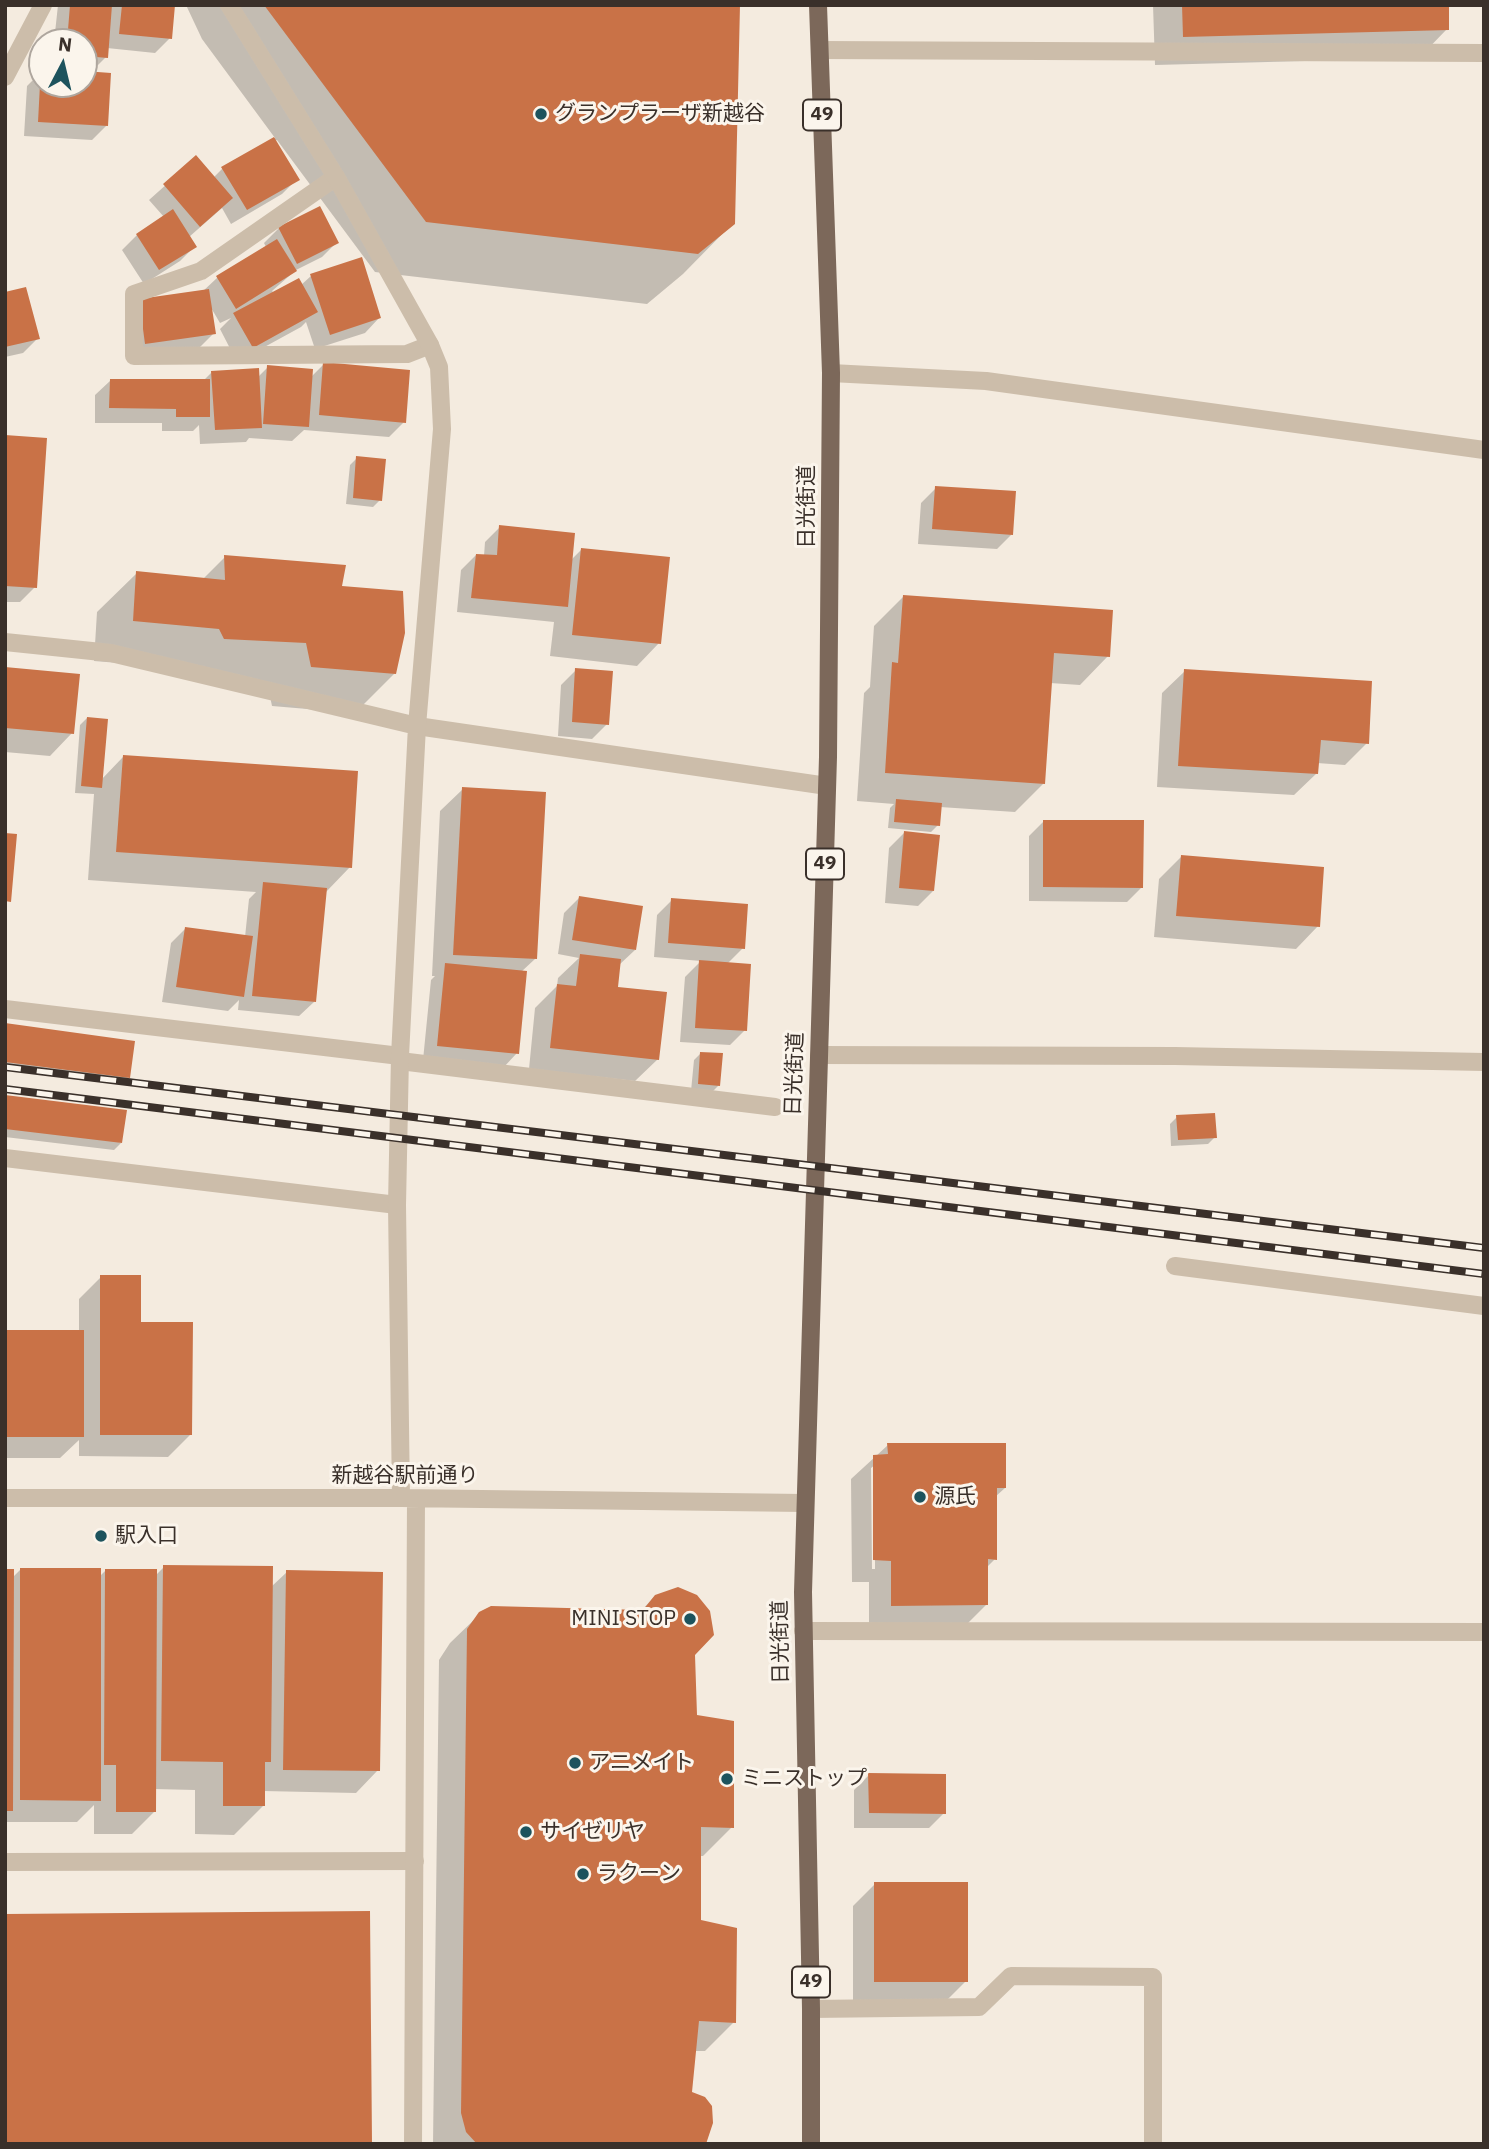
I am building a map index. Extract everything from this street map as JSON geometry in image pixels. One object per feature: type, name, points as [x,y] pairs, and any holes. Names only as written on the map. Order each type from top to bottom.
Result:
[{"type":"main road","name":"日光街道","points":[[811,2144],[811,2009],[803,1632],[804,1503],[827,786],[831,373],[818,5]]},
{"type":"street","points":[[5,77],[43,5]]},
{"type":"street","points":[[229,5],[336,177],[439,367],[442,429],[417,726],[400,1058],[397,1205],[408,1499],[415,1861],[413,2144]]},
{"type":"street","points":[[820,50],[1484,53]]},
{"type":"street","points":[[336,177],[201,271],[134,294],[134,356],[407,354],[429,345]]},
{"type":"street","points":[[831,373],[986,381],[1484,450]]},
{"type":"street","points":[[5,642],[111,653],[417,726],[827,786]]},
{"type":"street","points":[[5,1009],[775,1107]]},
{"type":"street","points":[[819,1055],[1175,1056],[1484,1062]]},
{"type":"street","points":[[5,1158],[397,1205]]},
{"type":"street","points":[[1175,1266],[1484,1306]]},
{"type":"street","name":"新越谷駅前通り","points":[[5,1498],[804,1503]]},
{"type":"street","points":[[803,1632],[1484,1632]]},
{"type":"street","points":[[5,1862],[415,1861]]},
{"type":"street","points":[[811,2009],[979,2007],[1011,1976],[1153,1977],[1153,2144]]},
{"type":"building","points":[[70,5],[112,5],[108,58],[98,57],[98,28],[68,28]]},
{"type":"building","points":[[122,5],[175,5],[172,39],[119,34]]},
{"type":"building","name":"グランプラーザ新越谷","points":[[264,5],[740,5],[735,224],[698,254],[426,222]]},
{"type":"building","points":[[1182,5],[1449,5],[1449,30],[1183,37]]},
{"type":"building","points":[[98,72],[111,73],[108,126],[38,122],[39,98],[98,98]]},
{"type":"building","points":[[274,137],[300,180],[247,210],[221,167]]},
{"type":"building","points":[[196,155],[233,198],[200,227],[163,184]]},
{"type":"building","points":[[320,206],[339,243],[297,264],[278,227]]},
{"type":"building","points":[[173,209],[197,247],[159,270],[136,234]]},
{"type":"building","points":[[277,239],[297,271],[236,309],[216,276]]},
{"type":"building","points":[[362,257],[381,318],[330,335],[310,274]]},
{"type":"building","points":[[299,278],[318,312],[253,348],[233,313]]},
{"type":"building","points":[[26,287],[40,339],[5,347],[5,292]]},
{"type":"building","points":[[209,289],[216,334],[145,344],[139,299]]},
{"type":"building","points":[[323,362],[410,370],[406,423],[319,415]]},
{"type":"building","points":[[267,365],[313,369],[309,427],[263,424]]},
{"type":"building","points":[[259,368],[262,428],[215,430],[211,371]]},
{"type":"building","points":[[110,379],[210,379],[210,417],[176,417],[176,409],[109,408]]},
{"type":"building","points":[[5,435],[47,438],[37,588],[5,586]]},
{"type":"building","points":[[356,456],[386,459],[382,501],[353,498]]},
{"type":"building","points":[[935,486],[1016,491],[1013,535],[932,529]]},
{"type":"building","points":[[499,525],[575,533],[568,607],[471,598],[476,554],[497,555]]},
{"type":"building","points":[[581,548],[670,557],[661,644],[572,635]]},
{"type":"building","points":[[224,555],[346,565],[342,586],[403,591],[405,633],[396,674],[311,667],[306,643],[224,639],[219,629],[133,621],[136,571],[225,580]]},
{"type":"building","points":[[903,595],[1113,610],[1110,657],[1054,653],[1045,784],[885,773],[892,662],[898,663]]},
{"type":"building","points":[[5,667],[80,674],[74,734],[5,728]]},
{"type":"building","points":[[575,668],[613,671],[609,725],[572,722]]},
{"type":"building","points":[[1184,669],[1372,681],[1369,744],[1321,740],[1318,774],[1178,766]]},
{"type":"building","points":[[87,717],[108,719],[102,788],[81,786]]},
{"type":"building","points":[[123,755],[358,771],[352,868],[116,852]]},
{"type":"building","points":[[462,787],[546,792],[537,959],[453,955]]},
{"type":"building","points":[[896,799],[942,803],[940,826],[894,822]]},
{"type":"building","points":[[1043,820],[1144,820],[1143,888],[1043,887]]},
{"type":"building","points":[[904,831],[940,835],[934,891],[899,888]]},
{"type":"building","points":[[5,833],[17,834],[11,902],[5,901]]},
{"type":"building","points":[[1181,855],[1324,867],[1320,927],[1176,916]]},
{"type":"building","points":[[263,882],[327,888],[316,1002],[252,996]]},
{"type":"building","points":[[579,896],[643,906],[636,950],[572,940]]},
{"type":"building","points":[[671,898],[748,904],[745,949],[668,943]]},
{"type":"building","points":[[185,927],[253,936],[244,997],[176,987]]},
{"type":"building","points":[[580,954],[621,959],[618,987],[667,992],[659,1060],[550,1048],[557,984],[576,986]]},
{"type":"building","points":[[699,960],[751,964],[747,1031],[695,1028]]},
{"type":"building","points":[[445,963],[527,971],[519,1054],[437,1046]]},
{"type":"building","points":[[5,1023],[135,1041],[130,1078],[5,1062]]},
{"type":"building","points":[[700,1052],[723,1053],[720,1086],[698,1084]]},
{"type":"building","points":[[5,1095],[127,1110],[122,1143],[5,1129]]},
{"type":"building","points":[[1215,1113],[1217,1138],[1178,1140],[1176,1115]]},
{"type":"building","points":[[100,1275],[141,1275],[141,1322],[193,1322],[192,1435],[100,1435]]},
{"type":"building","points":[[5,1330],[84,1330],[84,1437],[5,1437]]},
{"type":"building","points":[[887,1443],[1006,1443],[1006,1488],[997,1488],[997,1560],[988,1559],[988,1605],[891,1606],[891,1561],[873,1560],[873,1455],[888,1454]]},
{"type":"building","points":[[163,1565],[273,1566],[271,1762],[265,1762],[265,1806],[223,1806],[223,1762],[161,1761]]},
{"type":"building","points":[[20,1568],[101,1568],[101,1801],[20,1800]]},
{"type":"building","points":[[5,1569],[14,1569],[13,1811],[5,1811]]},
{"type":"building","points":[[105,1569],[157,1569],[156,1812],[116,1812],[116,1765],[104,1765]]},
{"type":"building","points":[[286,1570],[383,1572],[380,1771],[283,1770]]},
{"type":"building","name":"ラクーン","points":[[678,1587],[697,1595],[710,1611],[714,1635],[695,1655],[697,1715],[734,1721],[734,1828],[701,1827],[701,1920],[737,1928],[736,2023],[699,2021],[692,2092],[705,2097],[712,2106],[713,2123],[706,2144],[477,2144],[466,2132],[461,2113],[467,1629],[479,1612],[491,1606],[643,1610],[655,1595]]},
{"type":"building","points":[[868,1773],[946,1774],[946,1814],[869,1813]]},
{"type":"building","points":[[874,1882],[968,1882],[968,1982],[874,1982]]},
{"type":"building","points":[[370,1911],[372,2144],[5,2144],[5,1914]]},
{"type":"railway","points":[[5,1067],[1484,1248]]},
{"type":"railway","points":[[5,1089],[1484,1274]]},
{"type":"place","name":"グランプラーザ新越谷","points":[[541,114]]},
{"type":"place","name":"源氏","points":[[920,1497]]},
{"type":"place","name":"駅入口","points":[[101,1536]]},
{"type":"place","name":"MINI STOP","points":[[690,1619]]},
{"type":"place","name":"アニメイト","points":[[575,1763]]},
{"type":"place","name":"ミニストップ","points":[[727,1779]]},
{"type":"place","name":"サイゼリヤ","points":[[526,1832]]},
{"type":"place","name":"ラクーン","points":[[583,1874]]}]
